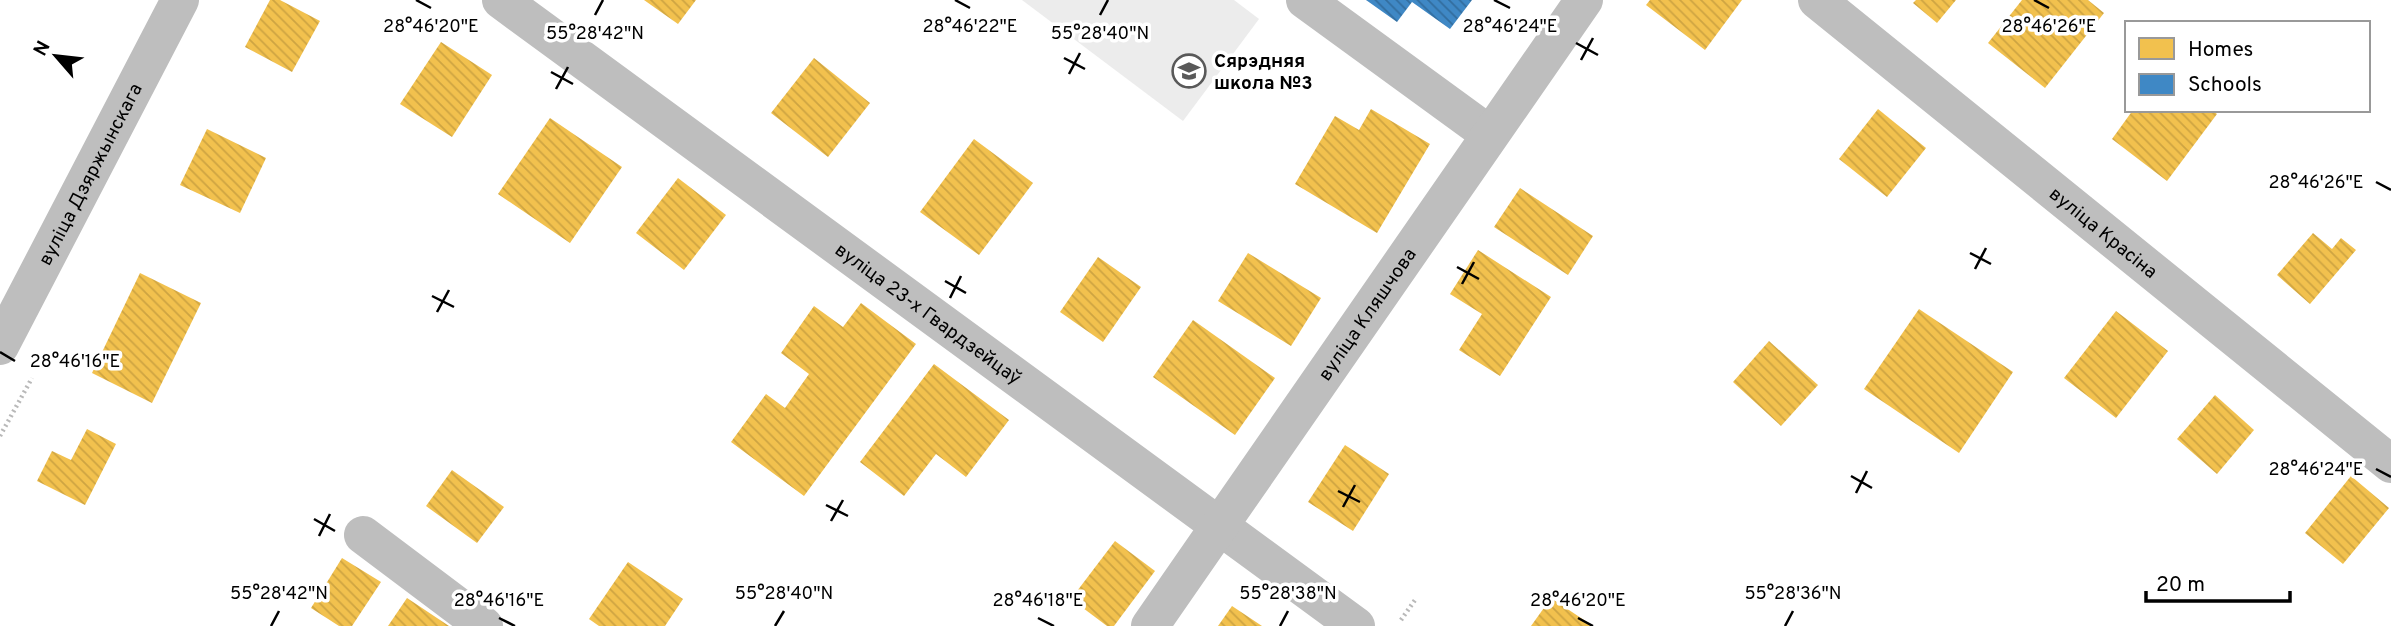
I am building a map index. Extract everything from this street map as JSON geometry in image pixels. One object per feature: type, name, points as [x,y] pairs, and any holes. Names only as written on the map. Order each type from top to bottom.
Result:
[{"type":"street","name":"вуліца Дзяржынскага","points":[[0,346],[180,0]]},
{"type":"street","name":"вуліца 23-х Гвардзейцаў","points":[[501,0],[1356,626]]},
{"type":"street","points":[[1306,0],[1489,134]]},
{"type":"street","name":"вуліца Кляшчова","points":[[1150,626],[1584,0]]},
{"type":"street","name":"вуліца Красіна","points":[[1817,0],[2391,464]]},
{"type":"street","points":[[363,535],[484,626]]},
{"type":"path","points":[[1397,626],[1415,600]]},
{"type":"shaded area","points":[[1022,0],[1234,0],[1259,19],[1183,121]]},
{"type":"building: Homes","points":[[270,0],[280,0],[320,21],[292,72],[245,47]]},
{"type":"building: Homes","points":[[644,0],[696,0],[678,24]]},
{"type":"building: Homes","points":[[1650,0],[1742,0],[1705,50],[1646,5]]},
{"type":"building: Homes","points":[[1916,0],[1956,0],[1937,23],[1913,3]]},
{"type":"building: Homes","points":[[2022,0],[2088,0],[2104,13],[2045,88],[1988,43]]},
{"type":"building: Homes","points":[[441,42],[492,75],[452,137],[400,104]]},
{"type":"building: Homes","points":[[814,58],[870,103],[828,157],[771,113]]},
{"type":"building: Homes","points":[[1371,109],[1430,144],[1377,233],[1295,184],[1335,116],[1359,130]]},
{"type":"building: Homes","points":[[1878,109],[1926,148],[1887,197],[1839,159]]},
{"type":"building: Homes","points":[[2132,112],[2217,114],[2167,181],[2112,139]]},
{"type":"building: Homes","points":[[550,118],[622,167],[570,243],[498,194]]},
{"type":"building: Homes","points":[[207,129],[266,158],[240,213],[180,185]]},
{"type":"building: Homes","points":[[974,139],[1033,183],[979,255],[920,212]]},
{"type":"building: Homes","points":[[678,178],[726,215],[684,270],[636,233]]},
{"type":"building: Homes","points":[[1520,188],[1593,236],[1568,275],[1494,227]]},
{"type":"building: Homes","points":[[2313,233],[2332,249],[2341,238],[2356,250],[2310,304],[2277,275]]},
{"type":"building: Homes","points":[[1478,250],[1551,297],[1500,376],[1459,350],[1482,314],[1450,294]]},
{"type":"building: Homes","points":[[1248,253],[1321,298],[1291,346],[1218,301]]},
{"type":"building: Homes","points":[[1098,257],[1141,287],[1103,342],[1060,312]]},
{"type":"building: Homes","points":[[140,273],[201,303],[152,403],[92,373]]},
{"type":"building: Homes","points":[[861,303],[916,344],[804,496],[731,442],[766,394],[785,408],[809,374],[781,353],[814,306],[843,327]]},
{"type":"building: Homes","points":[[1919,309],[2013,372],[1959,453],[1864,389]]},
{"type":"building: Homes","points":[[2116,311],[2168,351],[2116,418],[2064,378]]},
{"type":"building: Homes","points":[[1193,320],[1275,378],[1235,435],[1153,377]]},
{"type":"building: Homes","points":[[1769,341],[1818,385],[1781,426],[1733,382]]},
{"type":"building: Homes","points":[[934,364],[1009,420],[966,477],[936,454],[904,496],[860,462]]},
{"type":"building: Homes","points":[[2215,395],[2254,430],[2217,474],[2177,439]]},
{"type":"building: Homes","points":[[87,429],[116,444],[85,505],[37,481],[52,451],[71,460]]},
{"type":"building: Homes","points":[[1345,445],[1389,474],[1353,531],[1308,502]]},
{"type":"building: Homes","points":[[452,470],[504,507],[477,543],[426,506]]},
{"type":"building: Homes","points":[[2351,476],[2389,508],[2343,564],[2305,533]]},
{"type":"building: Homes","points":[[1115,541],[1155,571],[1114,626],[1107,626],[1071,599]]},
{"type":"building: Homes","points":[[342,558],[381,582],[352,626],[339,626],[311,608]]},
{"type":"building: Homes","points":[[628,562],[683,599],[665,626],[599,626],[589,619]]},
{"type":"building: Homes","points":[[407,598],[449,626],[388,626]]},
{"type":"building: Homes","points":[[1551,598],[1593,626],[1531,626]]},
{"type":"building: Homes","points":[[1232,606],[1262,626],[1218,626]]},
{"type":"building: Schools","points":[[1366,0],[1472,0],[1450,29],[1412,2],[1397,22]]},
{"type":"place","name":"Сярэдняя школа №3","points":[[1189,71]]}]
